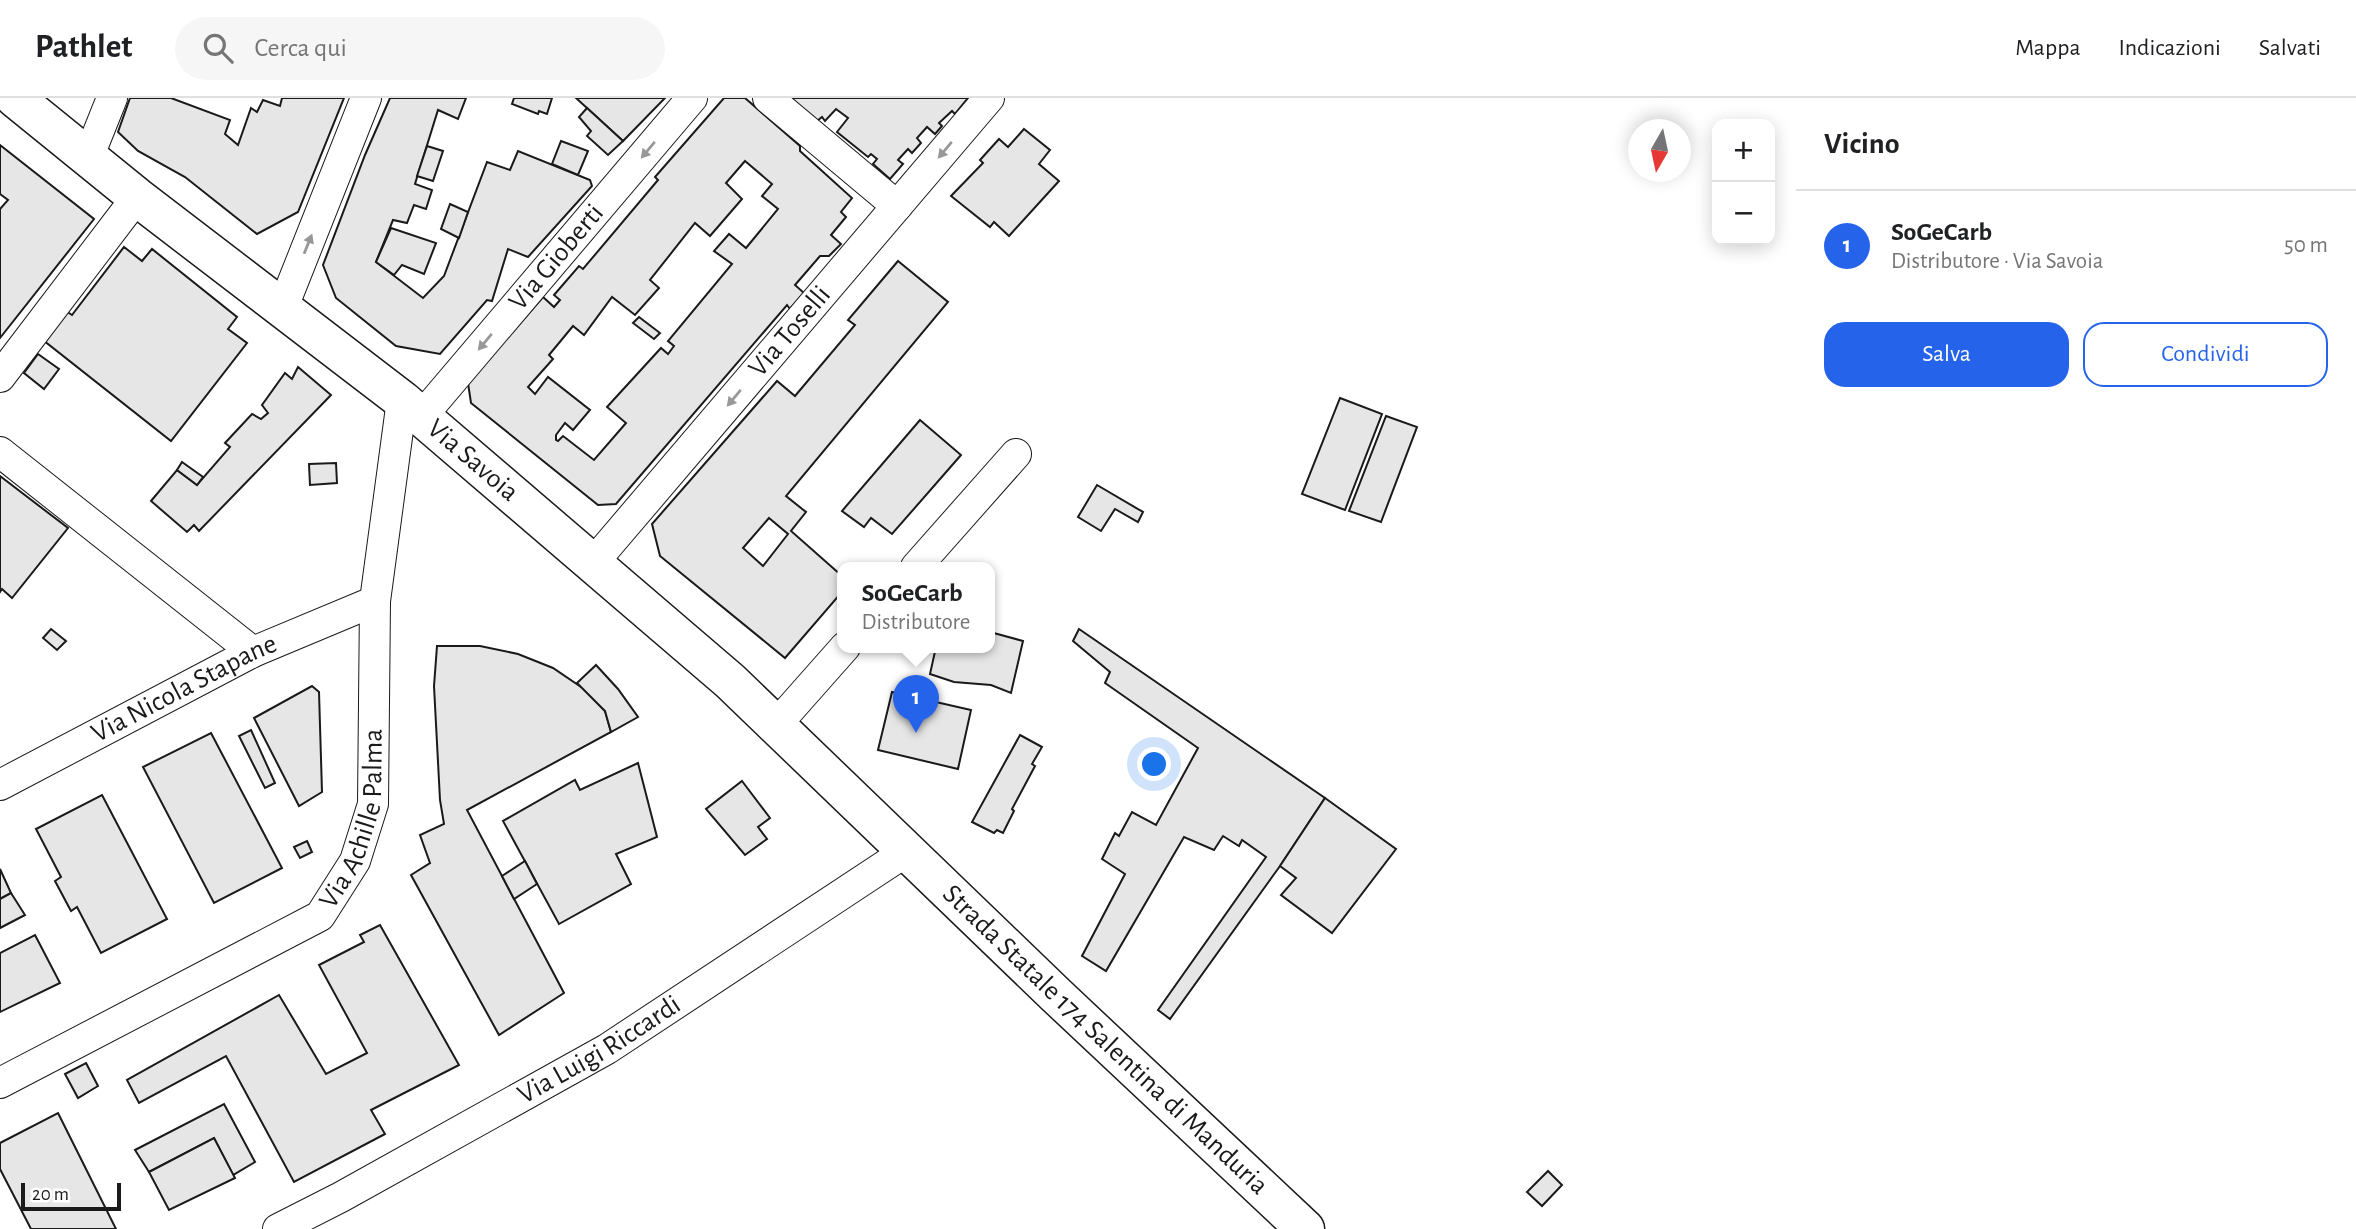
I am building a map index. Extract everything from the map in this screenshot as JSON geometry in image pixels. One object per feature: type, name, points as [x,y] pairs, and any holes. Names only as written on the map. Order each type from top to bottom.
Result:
[{"type":"main road","name":"Via Savoia","points":[[15,98],[137,197],[412,408],[730,681],[907,850]]},
{"type":"main road","name":"Strada Statale 174 Salentina di Manduria","points":[[907,850],[1304,1229]]},
{"type":"street","points":[[88,158],[112,98]]},
{"type":"street","points":[[283,307],[366,98]]},
{"type":"street","name":"Via Gioberti","points":[[412,408],[692,98]]},
{"type":"street","points":[[768,98],[897,206]]},
{"type":"street","name":"Via Toselli","points":[[593,564],[989,98]]},
{"type":"street","points":[[0,377],[137,197]]},
{"type":"street","name":"Via Achille Palma","points":[[0,1083],[320,916],[355,861],[373,804],[375,600],[412,408]]},
{"type":"street","points":[[0,452],[253,652]]},
{"type":"street","points":[[920,562],[1016,454]]},
{"type":"street","name":"Via Nicola Stapane","points":[[0,785],[253,652],[375,600]]},
{"type":"street","points":[[776,725],[840,653]]},
{"type":"street","name":"Via Luigi Riccardi","points":[[278,1229],[341,1197],[607,1049],[907,850]]},
{"type":"building","points":[[130,98],[171,98],[230,120],[225,134],[238,145],[251,108],[257,112],[263,100],[280,106],[282,98],[344,98],[298,212],[257,234],[185,177],[138,151],[118,132]]},
{"type":"building","points":[[390,98],[466,98],[458,119],[438,110],[415,184],[432,190],[426,209],[414,205],[407,223],[393,220],[376,262],[423,298],[444,276],[487,162],[510,170],[518,151],[590,180],[592,186],[528,257],[508,249],[492,301],[487,300],[440,354],[396,346],[336,298],[323,265]]},
{"type":"building","points":[[514,98],[552,98],[547,114],[539,111],[538,114],[512,104]]},
{"type":"building","points":[[576,98],[665,98],[623,141]]},
{"type":"building","points":[[724,98],[745,98],[800,146],[800,151],[852,198],[841,212],[846,217],[831,235],[841,244],[829,256],[820,256],[795,285],[804,293],[790,309],[787,305],[616,504],[598,505],[471,403],[468,383],[543,297],[554,307],[560,300],[554,295],[579,266],[583,269],[658,180],[655,177]],"holes":[[[745,161],[772,184],[762,196],[778,209],[746,248],[729,234],[714,251],[732,264],[668,341],[674,346],[668,354],[661,348],[607,407],[626,423],[594,460],[563,436],[556,440],[556,435],[565,423],[573,430],[590,410],[548,377],[535,394],[528,387],[553,359],[549,355],[573,326],[584,335],[612,297],[635,315],[659,288],[650,280],[695,223],[710,236],[742,199],[726,183]]]},
{"type":"building","points":[[790,98],[968,98],[955,114],[952,111],[939,123],[942,126],[935,134],[927,127],[917,138],[921,143],[912,153],[908,149],[898,160],[903,164],[890,179],[873,164],[877,159],[871,154],[868,157],[837,132],[848,118],[836,109],[825,121],[822,117],[817,121]]},
{"type":"building","points":[[587,108],[623,141],[608,155],[587,136],[591,131],[579,117]]},
{"type":"building","points":[[1024,129],[1050,150],[1039,164],[1059,181],[1009,236],[994,222],[990,227],[951,196],[983,163],[980,160],[999,139],[1008,147]]},
{"type":"building","points":[[561,141],[588,151],[578,175],[552,164]]},
{"type":"building","points":[[0,145],[94,219],[0,338],[0,209],[8,200],[0,194]]},
{"type":"building","points":[[427,146],[443,151],[433,181],[417,176]]},
{"type":"building","points":[[450,204],[468,212],[459,238],[441,229]]},
{"type":"building","points":[[391,228],[436,243],[424,274],[402,265],[394,275],[376,262]]},
{"type":"building","points":[[124,247],[142,261],[152,249],[237,317],[228,329],[247,343],[171,441],[43,340],[66,311],[72,315]]},
{"type":"building","points":[[898,261],[948,302],[786,496],[806,512],[791,531],[837,572],[837,598],[785,658],[660,556],[652,524],[777,381],[795,396],[855,325],[848,320]],"holes":[[[769,518],[788,534],[763,566],[743,548]]]},
{"type":"building","points":[[639,317],[660,333],[654,339],[633,323]]},
{"type":"building","points":[[38,354],[59,369],[44,389],[24,373]]},
{"type":"building","points":[[298,367],[331,395],[199,531],[194,525],[187,532],[151,501],[177,470],[197,485],[230,447],[225,443],[252,414],[261,419],[268,413],[262,405],[285,373],[292,379]]},
{"type":"building","points":[[1340,398],[1382,414],[1345,510],[1302,494]]},
{"type":"building","points":[[1386,416],[1417,427],[1381,522],[1349,511]]},
{"type":"building","points":[[920,420],[961,455],[892,534],[871,518],[864,527],[842,511]]},
{"type":"building","points":[[182,462],[203,477],[197,485],[177,470]]},
{"type":"building","points":[[336,463],[337,483],[310,485],[309,464]]},
{"type":"building","points":[[0,476],[68,528],[12,598],[2,589],[0,592]]},
{"type":"building","points":[[1097,485],[1143,512],[1138,522],[1115,509],[1101,531],[1078,517]]},
{"type":"building","points":[[51,629],[66,641],[57,650],[43,638]]},
{"type":"building","points":[[1079,629],[1325,798],[1280,866],[1170,1019],[1158,1010],[1266,857],[1242,840],[1239,846],[1223,836],[1214,850],[1184,837],[1106,971],[1082,956],[1125,874],[1102,859],[1115,833],[1119,836],[1132,812],[1156,825],[1198,748],[1105,683],[1110,672],[1073,641]]},
{"type":"building","points":[[995,633],[1023,641],[1011,693],[991,685],[954,682],[930,674],[935,653],[995,653]]},
{"type":"building","points":[[437,646],[480,646],[518,654],[553,668],[584,689],[605,711],[611,732],[467,810],[564,993],[499,1035],[411,875],[430,863],[420,835],[444,824],[440,800],[434,686]]},
{"type":"building","points":[[596,665],[638,717],[611,732],[605,711],[577,683]]},
{"type":"building","points":[[312,686],[319,692],[322,792],[299,806],[254,718]]},
{"type":"building","points":[[892,692],[971,710],[958,769],[878,750]]},
{"type":"building","points":[[251,730],[275,783],[265,788],[239,736]]},
{"type":"building","points":[[211,733],[282,868],[214,903],[143,767]]},
{"type":"building","points":[[1020,735],[1042,747],[1003,833],[997,830],[994,833],[972,822]]},
{"type":"building","points":[[638,763],[657,837],[616,854],[631,884],[559,924],[503,821],[575,780],[580,790]]},
{"type":"building","points":[[742,781],[770,818],[758,827],[767,839],[745,855],[706,809]]},
{"type":"building","points":[[102,795],[167,919],[101,953],[77,907],[71,911],[55,881],[61,877],[36,829]]},
{"type":"building","points":[[1325,798],[1396,849],[1332,933],[1281,895],[1296,878],[1280,866]]},
{"type":"building","points":[[307,841],[312,852],[300,858],[294,847]]},
{"type":"building","points":[[525,861],[537,884],[514,899],[502,876]]},
{"type":"building","points":[[0,869],[11,893],[0,899]]},
{"type":"building","points":[[11,893],[25,915],[0,928],[0,899]]},
{"type":"building","points":[[380,925],[459,1065],[371,1110],[385,1134],[294,1182],[226,1056],[139,1103],[127,1080],[279,995],[326,1074],[367,1053],[319,965],[364,942],[360,935]]},
{"type":"building","points":[[35,935],[60,983],[0,1012],[0,953]]},
{"type":"building","points":[[86,1063],[98,1086],[78,1098],[65,1074]]},
{"type":"building","points":[[224,1104],[255,1162],[233,1175],[214,1138],[149,1172],[135,1150]]},
{"type":"building","points":[[58,1113],[116,1229],[31,1229],[0,1169],[0,1143]]},
{"type":"building","points":[[214,1138],[235,1178],[169,1210],[149,1172]]},
{"type":"building","points":[[1548,1171],[1562,1185],[1542,1206],[1527,1192]]},
{"type":"place","name":"SoGeCarb","points":[[916,733]]}]
